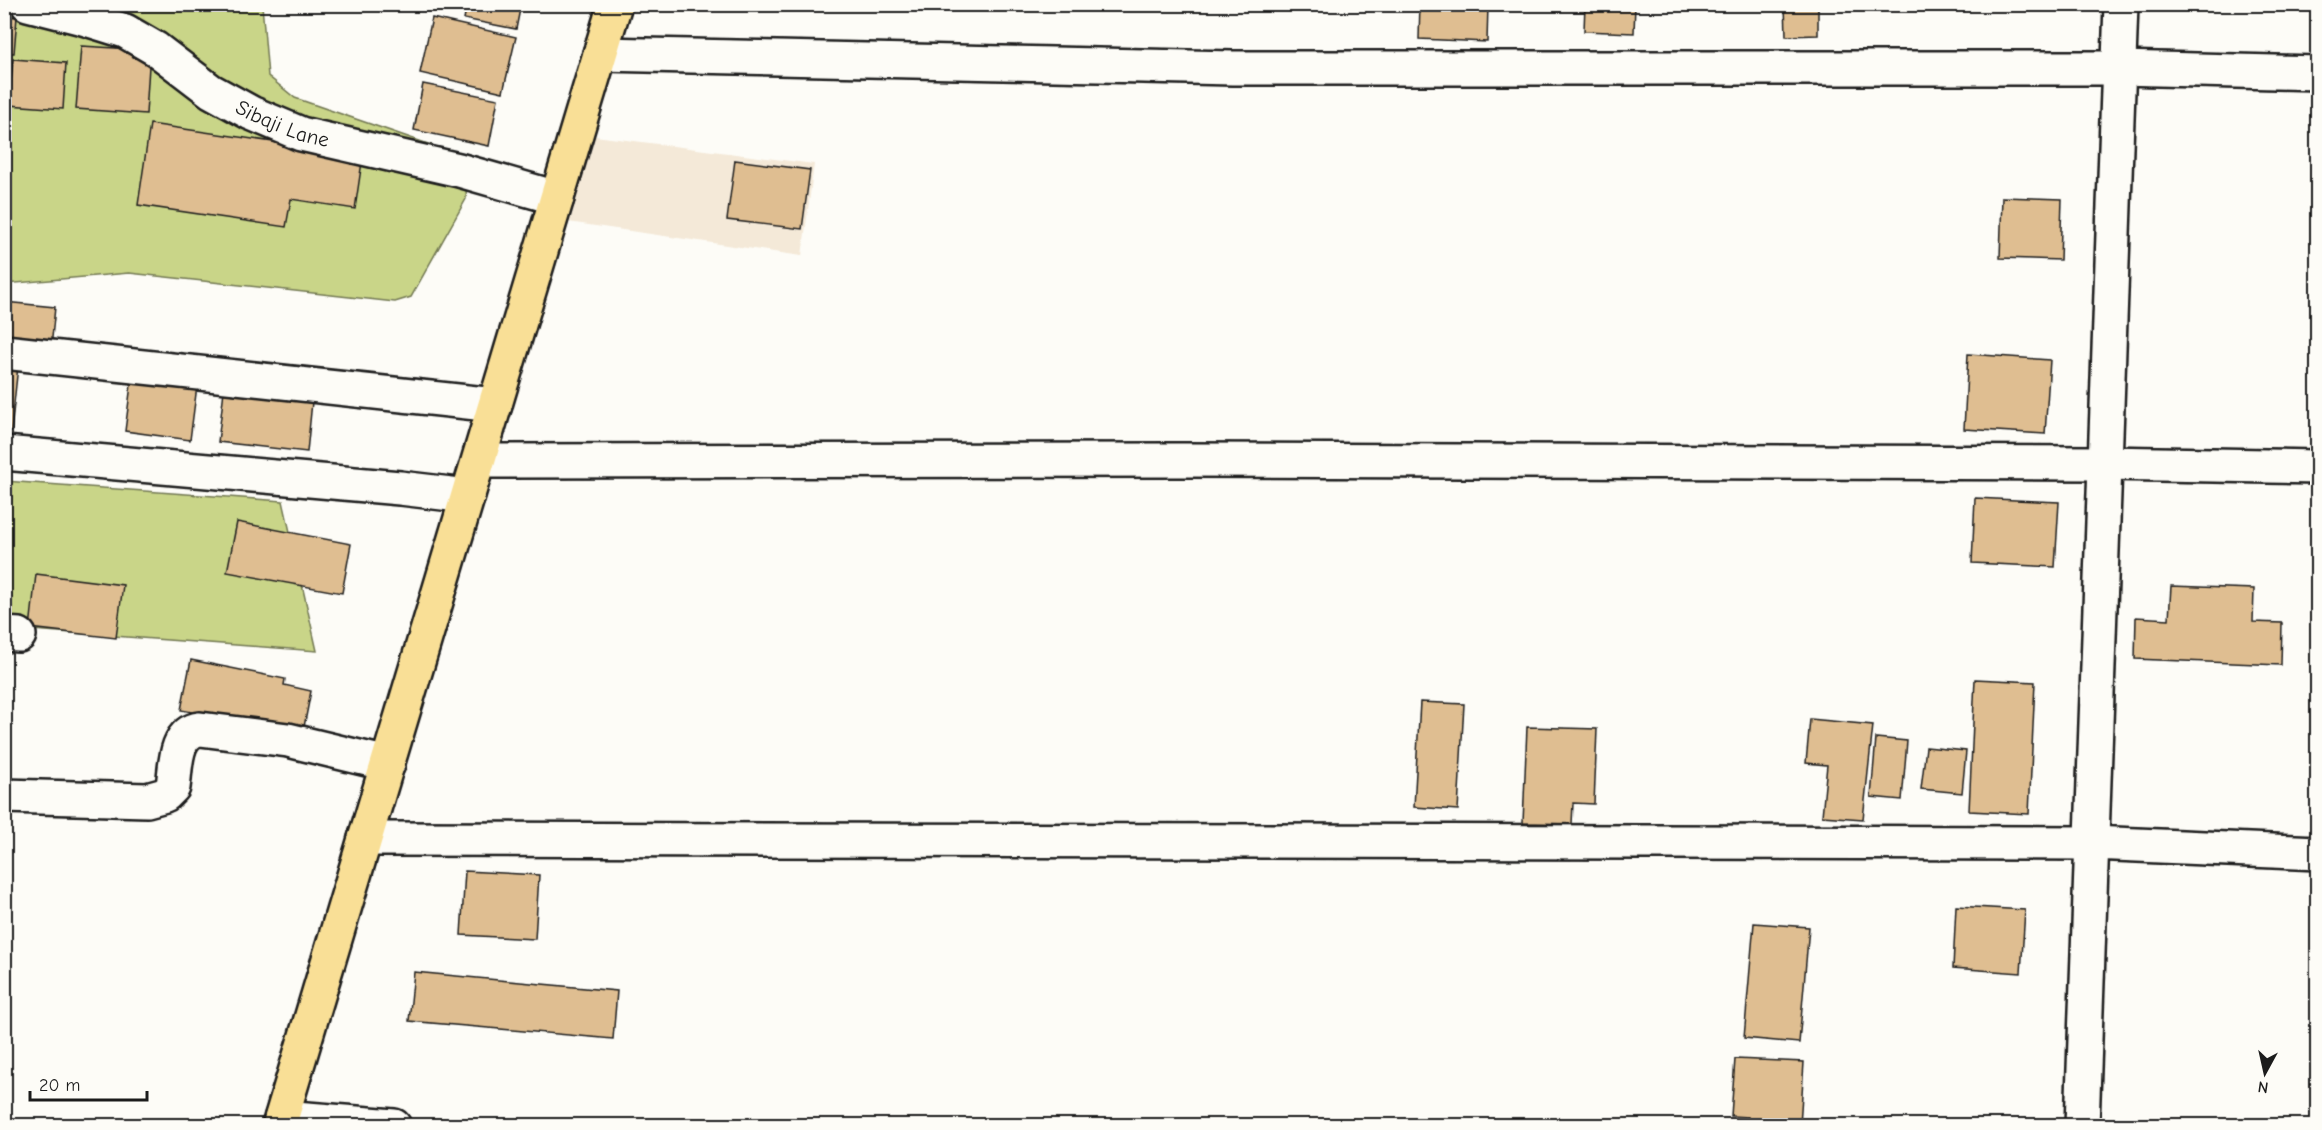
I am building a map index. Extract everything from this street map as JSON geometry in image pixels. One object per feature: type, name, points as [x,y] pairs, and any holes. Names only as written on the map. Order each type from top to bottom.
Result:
[{"type":"main road","points":[[281,1121],[615,4]]},
{"type":"street","name":"Sibaji Lane","points":[[28,4],[125,31],[156,49],[211,92],[251,113],[301,134],[459,170],[557,198]]},
{"type":"street","points":[[2082,1125],[2121,4]]},
{"type":"street","points":[[600,54],[1233,68],[2119,68],[2318,73]]},
{"type":"street","points":[[4,352],[495,405]]},
{"type":"street","points":[[4,453],[350,483],[468,496]]},
{"type":"street","points":[[479,460],[542,462],[1182,460],[2104,463],[2318,467]]},
{"type":"street","points":[[4,796],[154,799],[165,795],[172,789],[180,744],[185,735],[200,729],[288,740],[388,764]]},
{"type":"street","points":[[365,838],[2091,843],[2318,853]]},
{"type":"street","points":[[281,1121],[319,1119],[383,1125]]},
{"type":"shaded area","points":[[595,136],[814,164],[802,256],[568,222]]},
{"type":"green space","points":[[5,5],[262,5],[268,76],[295,98],[457,154],[467,167],[466,199],[411,297],[395,302],[129,273],[5,284]]},
{"type":"green space","points":[[4,481],[283,501],[317,651],[5,628]]},
{"type":"building","points":[[467,4],[521,4],[516,29],[464,19]]},
{"type":"building","points":[[1420,4],[1488,4],[1487,42],[1419,39]]},
{"type":"building","points":[[1585,4],[1635,4],[1634,33],[1584,31]]},
{"type":"building","points":[[1785,4],[1818,4],[1818,35],[1786,36]]},
{"type":"building","points":[[4,16],[17,17],[14,53],[4,53]]},
{"type":"building","points":[[432,18],[516,37],[503,92],[420,73]]},
{"type":"building","points":[[81,46],[150,50],[146,114],[76,109]]},
{"type":"building","points":[[13,59],[66,63],[63,109],[9,105]]},
{"type":"building","points":[[423,84],[498,99],[489,146],[414,130]]},
{"type":"building","points":[[150,124],[363,155],[355,209],[291,199],[286,227],[138,205]]},
{"type":"building","points":[[735,160],[810,170],[802,229],[727,220]]},
{"type":"building","points":[[2002,197],[2062,199],[2060,260],[2000,258]]},
{"type":"building","points":[[4,302],[55,307],[51,348],[4,343]]},
{"type":"building","points":[[1968,354],[2050,360],[2045,434],[1964,429]]},
{"type":"building","points":[[4,364],[18,366],[11,432],[4,431]]},
{"type":"building","points":[[132,377],[197,386],[190,440],[125,431]]},
{"type":"building","points":[[225,382],[313,392],[307,452],[218,442]]},
{"type":"building","points":[[1975,498],[2059,502],[2055,567],[1972,563]]},
{"type":"building","points":[[237,522],[351,544],[342,593],[227,572]]},
{"type":"building","points":[[36,574],[123,585],[116,638],[30,628]]},
{"type":"building","points":[[2171,586],[2254,589],[2253,622],[2282,623],[2281,665],[2135,659],[2136,617],[2169,619]]},
{"type":"building","points":[[191,660],[285,679],[284,685],[311,691],[303,732],[181,710]]},
{"type":"building","points":[[1975,679],[2035,682],[2029,814],[1969,811]]},
{"type":"building","points":[[1420,702],[1464,704],[1458,810],[1414,807]]},
{"type":"building","points":[[1810,719],[1873,725],[1863,819],[1822,816],[1827,765],[1806,763]]},
{"type":"building","points":[[1527,727],[1597,729],[1594,804],[1573,803],[1572,824],[1523,823]]},
{"type":"building","points":[[1876,738],[1907,741],[1902,800],[1871,797]]},
{"type":"building","points":[[1926,747],[1966,751],[1962,793],[1921,789]]},
{"type":"building","points":[[465,871],[539,875],[535,939],[461,935]]},
{"type":"building","points":[[1956,906],[2025,910],[2021,973],[1953,968]]},
{"type":"building","points":[[1754,923],[1809,927],[1799,1043],[1744,1038]]},
{"type":"building","points":[[414,972],[617,991],[613,1039],[409,1021]]},
{"type":"building","points":[[1735,1059],[1804,1062],[1800,1126],[1747,1126],[1748,1117],[1731,1116]]}]
